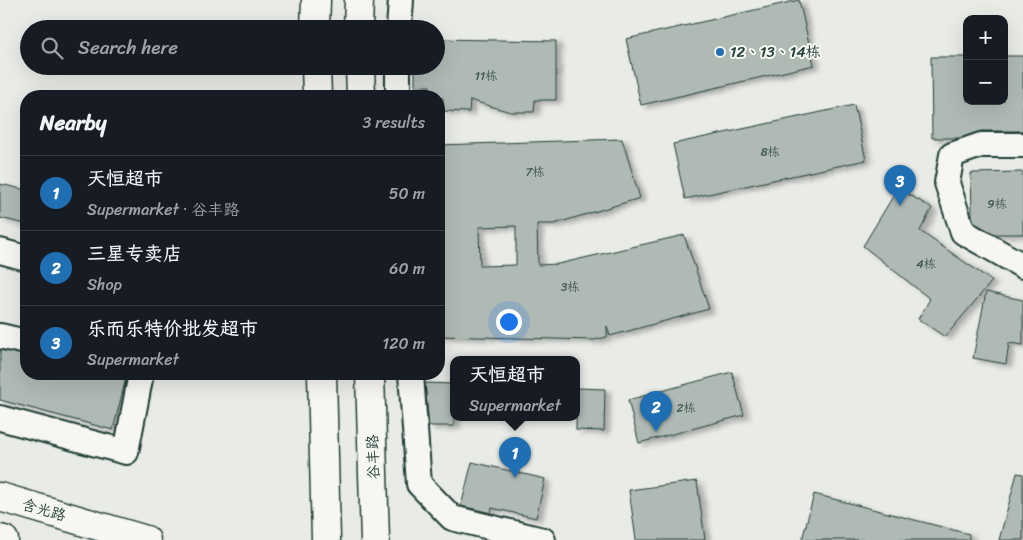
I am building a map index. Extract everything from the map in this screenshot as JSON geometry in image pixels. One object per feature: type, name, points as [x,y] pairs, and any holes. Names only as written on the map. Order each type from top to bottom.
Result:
[{"type":"street","points":[[315,20],[316,0]]},
{"type":"street","points":[[358,20],[359,0]]},
{"type":"street","points":[[400,20],[401,0]]},
{"type":"street","points":[[316,75],[317,90]]},
{"type":"street","points":[[360,75],[360,90]]},
{"type":"street","points":[[398,75],[398,90]]},
{"type":"street","points":[[1023,145],[981,145],[952,155],[947,184],[963,232],[1023,266]]},
{"type":"street","points":[[0,251],[20,256]]},
{"type":"street","points":[[0,336],[20,341]]},
{"type":"street","points":[[0,418],[126,452],[140,380]]},
{"type":"street","points":[[322,380],[326,540]]},
{"type":"street","name":"谷丰路","points":[[370,380],[375,540]]},
{"type":"street","points":[[411,380],[419,484],[452,518],[543,540]]},
{"type":"street","name":"含光路","points":[[0,497],[146,540]]},
{"type":"building","name":"12、13、14栋","points":[[799,0],[814,65],[641,105],[626,39]]},
{"type":"building","points":[[445,39],[556,41],[556,100],[535,100],[534,112],[510,112],[470,100],[469,112],[445,111],[445,90],[430,90],[430,86],[415,86],[415,75],[445,75]]},
{"type":"building","points":[[1008,56],[1023,56],[1023,131],[981,131],[960,138],[932,138],[931,57],[963,57],[963,105],[1008,105]]},
{"type":"building","points":[[854,105],[866,160],[685,199],[673,144]]},
{"type":"building","points":[[622,139],[640,198],[554,224],[537,224],[538,265],[558,264],[684,235],[709,309],[610,336],[607,326],[607,337],[594,340],[445,336],[445,145]],"holes":[[[516,226],[516,265],[480,266],[479,227]]]},
{"type":"building","points":[[1023,172],[1023,234],[995,234],[974,223],[972,216],[971,173]]},
{"type":"building","points":[[0,184],[20,189],[20,223],[0,218]]},
{"type":"building","points":[[898,188],[932,208],[920,231],[992,281],[945,337],[918,319],[930,299],[863,246]]},
{"type":"building","points":[[986,292],[1023,300],[1023,345],[1009,343],[1006,364],[973,358]]},
{"type":"building","points":[[0,350],[20,354],[20,380],[126,380],[113,430],[0,400]]},
{"type":"building","points":[[732,372],[744,415],[639,443],[628,400]]},
{"type":"building","points":[[425,383],[450,384],[450,421],[454,421],[454,426],[429,426]]},
{"type":"building","points":[[580,388],[605,389],[604,431],[576,430],[576,421],[580,421]]},
{"type":"building","points":[[472,462],[545,479],[536,518],[492,508],[491,513],[461,506]]},
{"type":"building","points":[[1017,473],[1023,474],[1023,540],[999,540]]},
{"type":"building","points":[[697,481],[705,540],[636,540],[629,490]]},
{"type":"building","points":[[814,494],[969,534],[969,540],[802,540]]},
{"type":"place","name":"12、13、14栋","points":[[720,52]]},
{"type":"place","name":"乐而乐特价批发超市","points":[[900,206]]},
{"type":"place","name":"三星专卖店","points":[[656,432]]},
{"type":"place","name":"天恒超市","points":[[515,478]]}]
